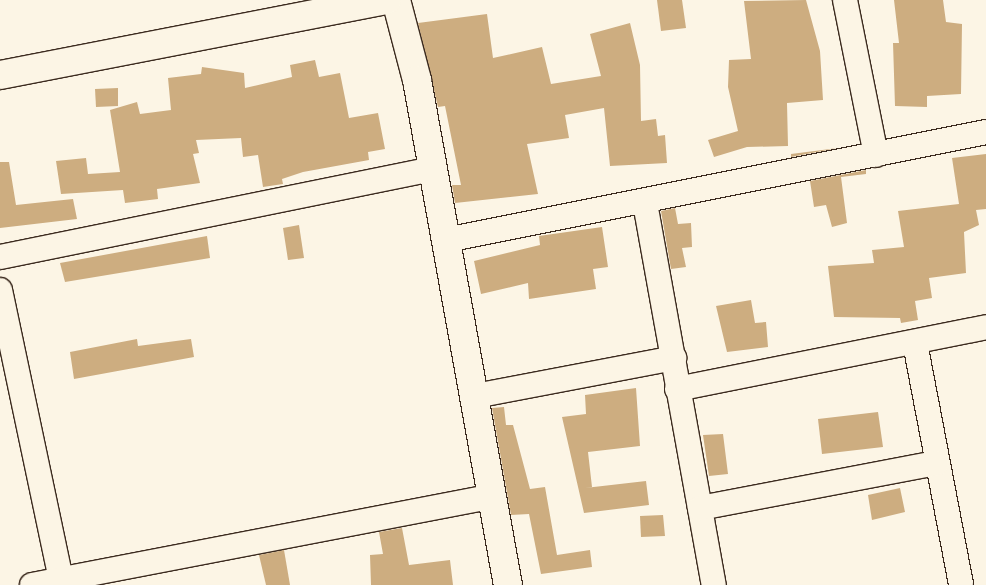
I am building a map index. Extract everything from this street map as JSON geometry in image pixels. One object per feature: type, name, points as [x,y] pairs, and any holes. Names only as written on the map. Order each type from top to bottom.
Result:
[{"type":"street","points":[[0,75],[325,5],[387,0]]},
{"type":"street","points":[[396,0],[433,169],[494,496],[508,585]]},
{"type":"street","points":[[845,0],[876,155]]},
{"type":"street","points":[[446,240],[645,203],[986,132]]},
{"type":"street","points":[[0,257],[433,169]]},
{"type":"street","points":[[645,203],[674,358],[677,389],[714,585]]},
{"type":"street","points":[[0,290],[61,582]]},
{"type":"street","points":[[677,389],[916,343],[986,327]]},
{"type":"street","points":[[916,343],[960,585]]},
{"type":"street","points":[[475,396],[674,358]]},
{"type":"street","points":[[700,508],[937,463]]},
{"type":"street","points":[[32,585],[61,582],[494,496]]},
{"type":"building","points":[[657,0],[682,0],[686,28],[661,31]]},
{"type":"building","points":[[806,0],[820,51],[823,100],[787,103],[788,146],[747,147],[714,157],[708,140],[738,131],[728,87],[729,60],[751,59],[744,1]]},
{"type":"building","points":[[894,0],[943,0],[946,22],[962,24],[961,94],[927,96],[927,107],[895,106],[893,43],[899,43]]},
{"type":"building","points":[[487,14],[493,58],[542,47],[551,84],[601,76],[590,34],[630,23],[640,65],[641,121],[656,119],[658,136],[665,135],[667,163],[610,166],[604,108],[565,115],[569,138],[527,144],[538,194],[455,203],[452,185],[461,185],[445,106],[438,107],[418,23]]},
{"type":"building","points":[[315,60],[319,77],[340,73],[349,118],[378,113],[385,149],[368,152],[369,160],[303,172],[282,179],[283,184],[263,187],[258,155],[243,157],[241,138],[196,140],[199,153],[193,154],[200,183],[157,189],[158,199],[125,203],[123,190],[61,194],[56,161],[86,158],[88,174],[120,172],[110,110],[137,102],[140,114],[171,110],[168,78],[201,74],[202,67],[244,73],[245,88],[292,77],[290,65]]},
{"type":"building","points":[[118,88],[118,106],[96,107],[95,89]]},
{"type":"building","points":[[838,148],[791,157],[791,154]]},
{"type":"building","points":[[986,154],[986,209],[976,210],[979,225],[964,232],[966,273],[929,278],[932,298],[915,301],[918,320],[901,323],[900,318],[834,317],[828,266],[874,263],[872,250],[904,247],[898,211],[959,204],[952,158]]},
{"type":"building","points":[[0,162],[9,162],[16,205],[73,199],[77,219],[0,228]]},
{"type":"building","points":[[866,170],[866,174],[841,177],[847,223],[832,227],[826,205],[814,207],[810,181]]},
{"type":"building","points":[[675,208],[678,224],[691,223],[692,247],[682,248],[686,267],[671,269],[661,211]]},
{"type":"building","points":[[299,225],[304,258],[288,260],[283,228]]},
{"type":"building","points":[[602,227],[608,267],[593,269],[596,289],[529,299],[528,283],[481,294],[474,261],[540,245],[539,236]]},
{"type":"building","points":[[207,236],[210,258],[65,282],[60,263]]},
{"type":"building","points":[[751,300],[755,323],[766,322],[768,347],[727,352],[716,306]]},
{"type":"building","points":[[137,339],[138,346],[191,339],[194,357],[74,379],[70,352]]},
{"type":"building","points":[[636,388],[640,446],[588,452],[592,487],[585,488],[646,481],[649,505],[584,513],[562,417],[586,414],[585,395]]},
{"type":"building","points":[[504,407],[506,425],[513,425],[530,489],[545,487],[557,555],[590,550],[592,567],[541,574],[529,514],[511,515],[492,408]]},
{"type":"building","points":[[878,412],[883,447],[822,454],[818,419]]},
{"type":"building","points":[[723,434],[728,474],[709,476],[703,435]]},
{"type":"building","points":[[900,488],[905,512],[872,520],[868,495]]},
{"type":"building","points":[[663,515],[665,536],[641,537],[640,516]]},
{"type":"building","points":[[402,528],[409,565],[450,560],[453,585],[371,585],[370,555],[383,554],[379,532]]},
{"type":"building","points":[[284,550],[290,585],[266,585],[259,555]]}]
